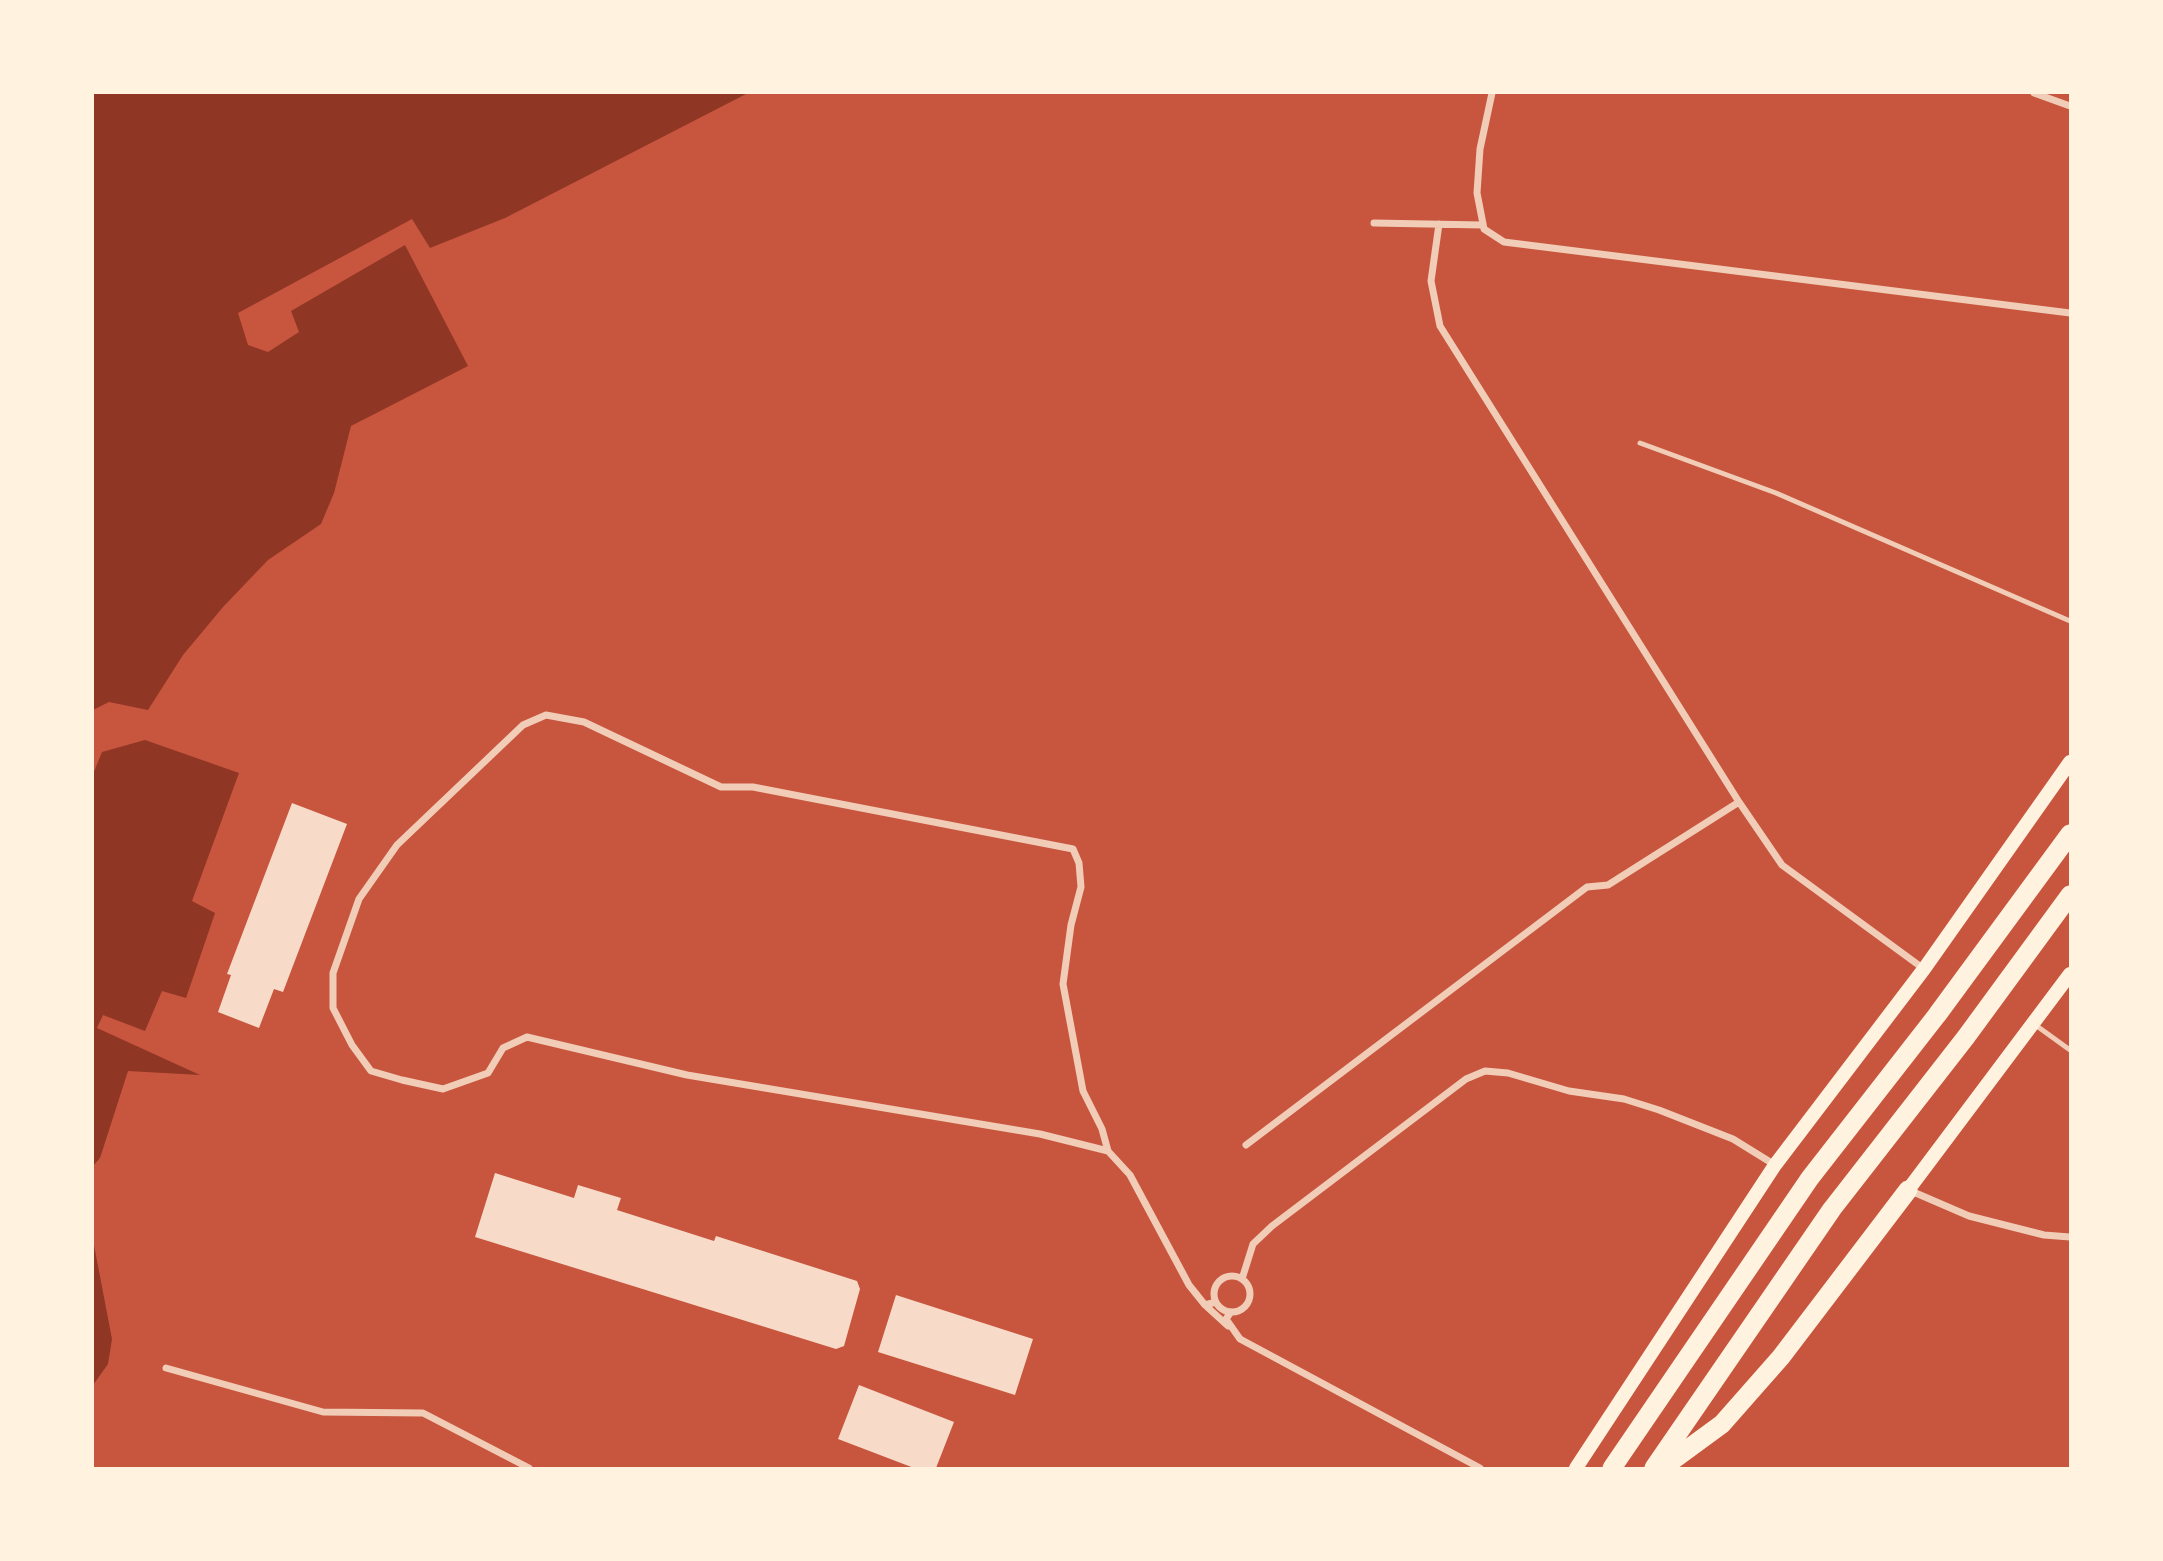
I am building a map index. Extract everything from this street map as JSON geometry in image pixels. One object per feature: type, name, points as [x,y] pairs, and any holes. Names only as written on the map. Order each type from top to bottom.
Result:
[{"type":"highway","points":[[1612,1468],[1810,1178],[1937,1016],[2068,838]]},
{"type":"highway","points":[[1654,1468],[1832,1209],[1966,1037],[2070,895]]},
{"type":"highway","points":[[1662,1468],[1722,1424],[1781,1357],[1908,1190]]},
{"type":"main road","points":[[1576,1468],[1775,1165],[1924,969],[2070,762]]},
{"type":"main road","points":[[1908,1190],[2070,974]]},
{"type":"street","points":[[1492,93],[1477,176],[1482,225],[1494,237],[1517,244],[2070,313]]},
{"type":"street","points":[[2034,93],[2070,106]]},
{"type":"street","points":[[1374,223],[1482,225]]},
{"type":"street","points":[[1439,224],[1431,281],[1440,327],[1739,802],[1783,865],[1924,969]]},
{"type":"street","points":[[1108,1150],[1040,1134],[687,1074],[527,1037],[503,1048],[488,1073],[443,1089],[402,1080],[371,1071],[352,1045],[333,1008],[332,973],[359,899],[397,845],[523,725],[546,715],[584,722],[721,787],[753,787],[1073,849],[1079,863],[1081,887],[1071,925],[1063,984],[1083,1091],[1102,1129],[1108,1150],[1130,1175],[1189,1285],[1205,1305],[1240,1339],[1480,1468]]},
{"type":"street","points":[[1246,1145],[1587,887],[1608,885],[1739,802]]},
{"type":"street","points":[[1242,1279],[1253,1244],[1272,1226],[1466,1079],[1485,1071],[1508,1073],[1569,1091],[1624,1099],[1659,1110],[1733,1139],[1775,1165]]},
{"type":"street","points":[[1908,1190],[1969,1216],[2039,1234],[2070,1237]]},
{"type":"street","points":[[1231,1276],[1242,1279],[1250,1290],[1249,1299],[1242,1309],[1225,1311],[1216,1302],[1216,1287],[1221,1280],[1231,1276]]},
{"type":"street","points":[[1205,1305],[1216,1302]]},
{"type":"street","points":[[1230,1328],[1226,1320],[1231,1312]]},
{"type":"street","points":[[166,1368],[323,1412],[424,1413],[529,1468]]},
{"type":"lane","points":[[1640,443],[1776,493],[2070,621]]},
{"type":"lane","points":[[2034,1024],[2070,1051]]},
{"type":"shaded area","points":[[93,93],[748,93],[505,218],[430,248],[412,219],[238,313],[248,345],[268,352],[299,332],[291,311],[405,245],[468,366],[351,426],[334,493],[321,524],[268,560],[223,607],[183,655],[148,710],[109,702],[93,710]]},
{"type":"shaded area","points":[[145,740],[239,773],[192,901],[215,913],[186,998],[162,991],[145,1031],[103,1015],[97,1028],[200,1075],[128,1071],[100,1158],[93,1166],[93,774],[102,752]]},
{"type":"shaded area","points":[[93,1240],[112,1339],[108,1364],[93,1385]]},
{"type":"building","points":[[292,803],[347,824],[283,992],[274,989],[259,1028],[218,1012],[231,975],[227,974]]},
{"type":"building","points":[[495,1173],[574,1198],[578,1185],[621,1198],[617,1210],[714,1241],[716,1236],[857,1281],[860,1289],[844,1346],[836,1349],[475,1237]]},
{"type":"building","points":[[896,1295],[1033,1339],[1015,1395],[878,1352]]},
{"type":"building","points":[[859,1385],[954,1422],[936,1468],[914,1468],[838,1439]]}]
